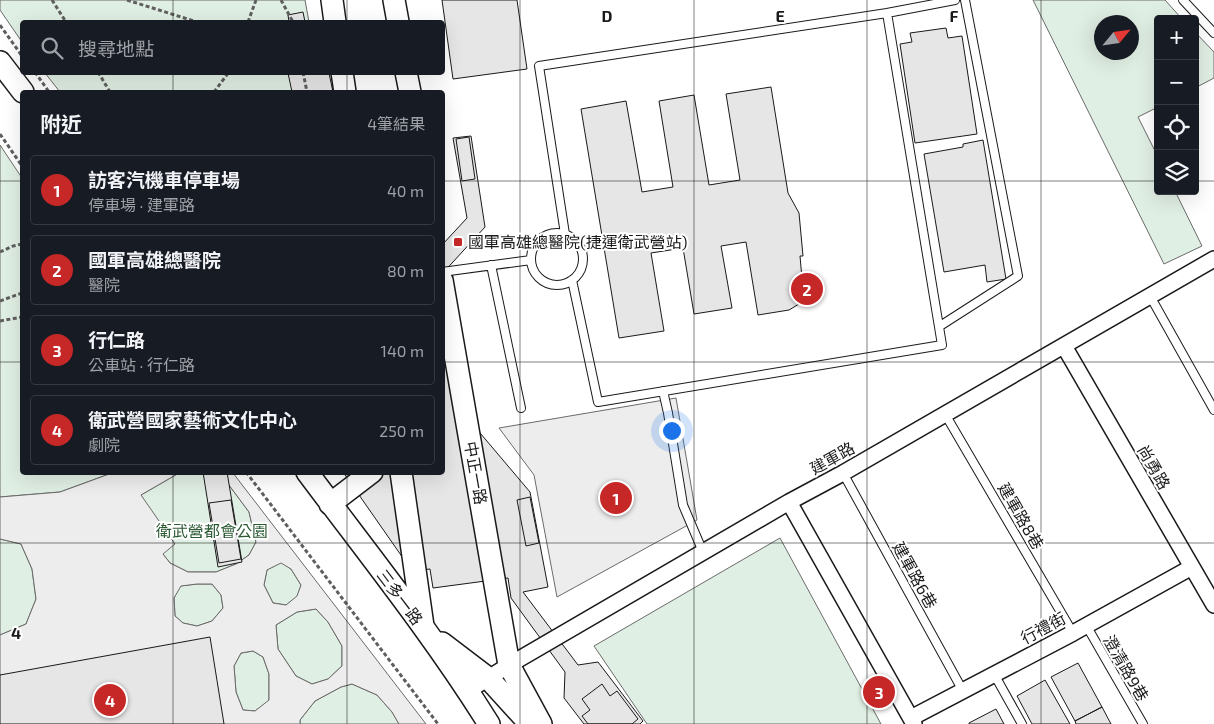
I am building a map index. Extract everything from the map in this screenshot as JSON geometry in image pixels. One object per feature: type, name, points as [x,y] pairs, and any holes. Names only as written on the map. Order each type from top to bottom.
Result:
[{"type":"street","points":[[332,0],[335,20]]},
{"type":"street","points":[[394,0],[398,20]]},
{"type":"street","points":[[0,62],[21,90]]},
{"type":"street","points":[[342,75],[345,90]]},
{"type":"street","points":[[407,75],[410,90]]},
{"type":"street","name":"建軍路","points":[[468,691],[509,665],[789,502],[1214,259]]},
{"type":"street","name":"中正一路","points":[[445,297],[509,665]]},
{"type":"street","name":"尚勇路","points":[[1064,346],[1214,605]]},
{"type":"street","name":"三多一路","points":[[309,475],[424,629],[489,724]]},
{"type":"street","points":[[330,504],[368,475]]},
{"type":"street","points":[[401,475],[424,629],[488,678],[530,724]]},
{"type":"street","points":[[789,502],[912,721]]},
{"type":"street","name":"行禮街","points":[[912,721],[963,691],[1192,567]]},
{"type":"street","points":[[509,665],[541,724]]},
{"type":"lane","points":[[565,234],[538,66],[887,13],[955,0]]},
{"type":"lane","points":[[940,326],[1018,276],[965,0]]},
{"type":"lane","points":[[1183,0],[1190,4],[1214,33]]},
{"type":"lane","points":[[572,280],[598,402],[942,345],[887,13]]},
{"type":"lane","points":[[549,234],[565,234],[578,244],[582,251],[581,267],[578,274],[565,284],[549,284],[536,275],[532,268],[532,252],[541,238],[549,234]]},
{"type":"lane","points":[[445,272],[531,260]]},
{"type":"lane","points":[[491,265],[521,408]]},
{"type":"lane","points":[[1150,296],[1214,410]]},
{"type":"lane","points":[[663,391],[683,505],[703,552]]},
{"type":"lane","name":"建軍路8巷","points":[[945,414],[1073,632]]},
{"type":"lane","name":"建軍路6巷","points":[[843,472],[963,691]]},
{"type":"lane","name":"澄清路9巷","points":[[1086,625],[1143,724]]},
{"type":"lane","points":[[994,674],[1022,724]]},
{"type":"path","points":[[52,0],[65,20]]},
{"type":"path","points":[[127,0],[191,20]]},
{"type":"path","points":[[249,20],[256,0]]},
{"type":"path","points":[[281,0],[292,20]]},
{"type":"path","points":[[0,25],[20,53]]},
{"type":"path","points":[[37,75],[48,90]]},
{"type":"path","points":[[100,75],[109,90]]},
{"type":"path","points":[[216,90],[227,75]]},
{"type":"path","points":[[304,75],[307,90]]},
{"type":"path","points":[[0,134],[20,163]]},
{"type":"path","points":[[0,252],[20,244]]},
{"type":"path","points":[[0,301],[20,295]]},
{"type":"path","points":[[0,321],[20,317]]},
{"type":"path","points":[[248,475],[438,724]]},
{"type":"green space","points":[[0,0],[305,0],[309,20],[20,20],[20,39],[0,10]]},
{"type":"green space","points":[[1033,0],[1165,0],[1178,15],[1154,15],[1154,109],[1138,117],[1154,149],[1154,195],[1177,195],[1202,246],[1164,264]]},
{"type":"green space","points":[[1199,36],[1214,52],[1214,78],[1199,86]]},
{"type":"green space","points":[[47,75],[318,75],[322,90],[58,90]]},
{"type":"green space","points":[[0,145],[20,175],[20,475],[107,475],[60,492],[0,497]]},
{"type":"green space","name":"衛武營都會公園","points":[[176,475],[221,475],[249,512],[256,542],[249,555],[236,564],[216,572],[188,572],[170,563],[163,554],[141,495]]},
{"type":"green space","points":[[780,538],[881,724],[647,724],[594,646]]},
{"type":"green space","points":[[0,539],[21,544],[32,569],[36,599],[26,624],[0,635]]},
{"type":"green space","name":"衛武營都會公園","points":[[281,562],[291,569],[301,585],[297,597],[286,605],[273,603],[264,585],[267,570]]},
{"type":"green space","name":"衛武營都會公園","points":[[212,584],[221,595],[223,608],[212,621],[197,626],[183,623],[175,616],[174,598],[180,586]]},
{"type":"green space","points":[[316,609],[328,622],[342,646],[342,666],[328,679],[312,684],[296,676],[278,649],[276,625],[297,612]]},
{"type":"green space","points":[[253,651],[263,657],[269,674],[269,701],[255,711],[243,710],[236,692],[234,666],[241,653]]},
{"type":"green space","points":[[352,684],[377,695],[392,712],[399,724],[300,724],[300,720],[315,701],[341,687]]},
{"type":"shaded area","points":[[676,398],[697,520],[557,597],[534,475],[499,428]]},
{"type":"shaded area","points":[[107,475],[176,475],[141,495],[175,544],[163,554],[170,563],[188,572],[216,572],[236,564],[249,555],[256,542],[249,512],[221,475],[235,475],[426,724],[399,724],[392,712],[377,695],[352,684],[341,687],[315,701],[300,720],[300,724],[224,724],[0,675],[0,635],[26,624],[36,599],[32,569],[21,544],[0,539],[0,497],[60,492]],"holes":[[[281,563],[291,569],[301,585],[297,596],[286,605],[273,603],[264,585],[267,570]],[[212,584],[221,595],[223,608],[212,621],[197,626],[183,623],[175,616],[174,598],[181,586]],[[316,609],[328,622],[342,646],[342,666],[328,679],[312,684],[296,676],[278,649],[276,625],[297,612]],[[253,651],[263,657],[269,674],[269,700],[255,711],[243,710],[236,692],[234,666],[241,653]]]},
{"type":"building","points":[[442,0],[517,0],[527,69],[453,79]]},
{"type":"building","points":[[303,12],[305,20],[289,20],[288,15]]},
{"type":"building","points":[[946,28],[948,38],[962,36],[977,134],[915,143],[900,44],[912,42],[910,33]]},
{"type":"building","points":[[288,75],[329,75],[333,90],[292,90]]},
{"type":"building","points":[[771,87],[788,193],[799,213],[803,256],[800,256],[804,301],[789,310],[758,315],[746,242],[721,246],[732,308],[694,314],[683,248],[651,253],[664,331],[619,338],[581,109],[626,101],[642,192],[673,187],[659,101],[694,95],[709,185],[740,180],[726,94]]},
{"type":"building","points":[[471,136],[485,227],[445,271],[445,242],[467,218],[453,138]]},
{"type":"building","points":[[469,137],[475,179],[462,181],[456,139]]},
{"type":"building","points":[[983,140],[1006,279],[987,282],[985,265],[944,272],[924,154],[963,147],[963,144]]},
{"type":"building","points":[[445,362],[456,409],[475,427],[530,492],[548,587],[523,592],[578,665],[598,662],[643,721],[640,724],[584,724],[564,698],[565,672],[511,598],[508,578],[433,588],[430,569],[412,571],[345,475],[445,475]]},
{"type":"building","points":[[203,475],[228,475],[242,562],[218,567]]},
{"type":"building","points":[[530,497],[539,543],[526,546],[517,500]]},
{"type":"building","points":[[231,500],[241,559],[219,563],[209,503]]},
{"type":"building","points":[[210,637],[224,724],[0,724],[0,675]]},
{"type":"building","points":[[1078,663],[1102,707],[1075,721],[1051,677]]},
{"type":"building","points":[[1045,680],[1070,724],[1032,724],[1017,696]]},
{"type":"building","points":[[602,684],[610,696],[617,691],[638,719],[632,724],[588,724],[582,716],[590,710],[582,699]]},
{"type":"building","points":[[1102,707],[1111,724],[1076,724],[1075,721]]},
{"type":"building","points":[[996,709],[1004,724],[969,724],[969,723]]},
{"type":"place","name":"國軍高雄總醫院(捷運衛武營站)","points":[[458,242]]},
{"type":"place","name":"國軍高雄總醫院","points":[[807,289]]},
{"type":"place","name":"訪客汽機車停車場","points":[[616,498]]},
{"type":"place","name":"行仁路","points":[[879,692]]},
{"type":"place","name":"衛武營國家藝術文化中心","points":[[110,700]]}]
